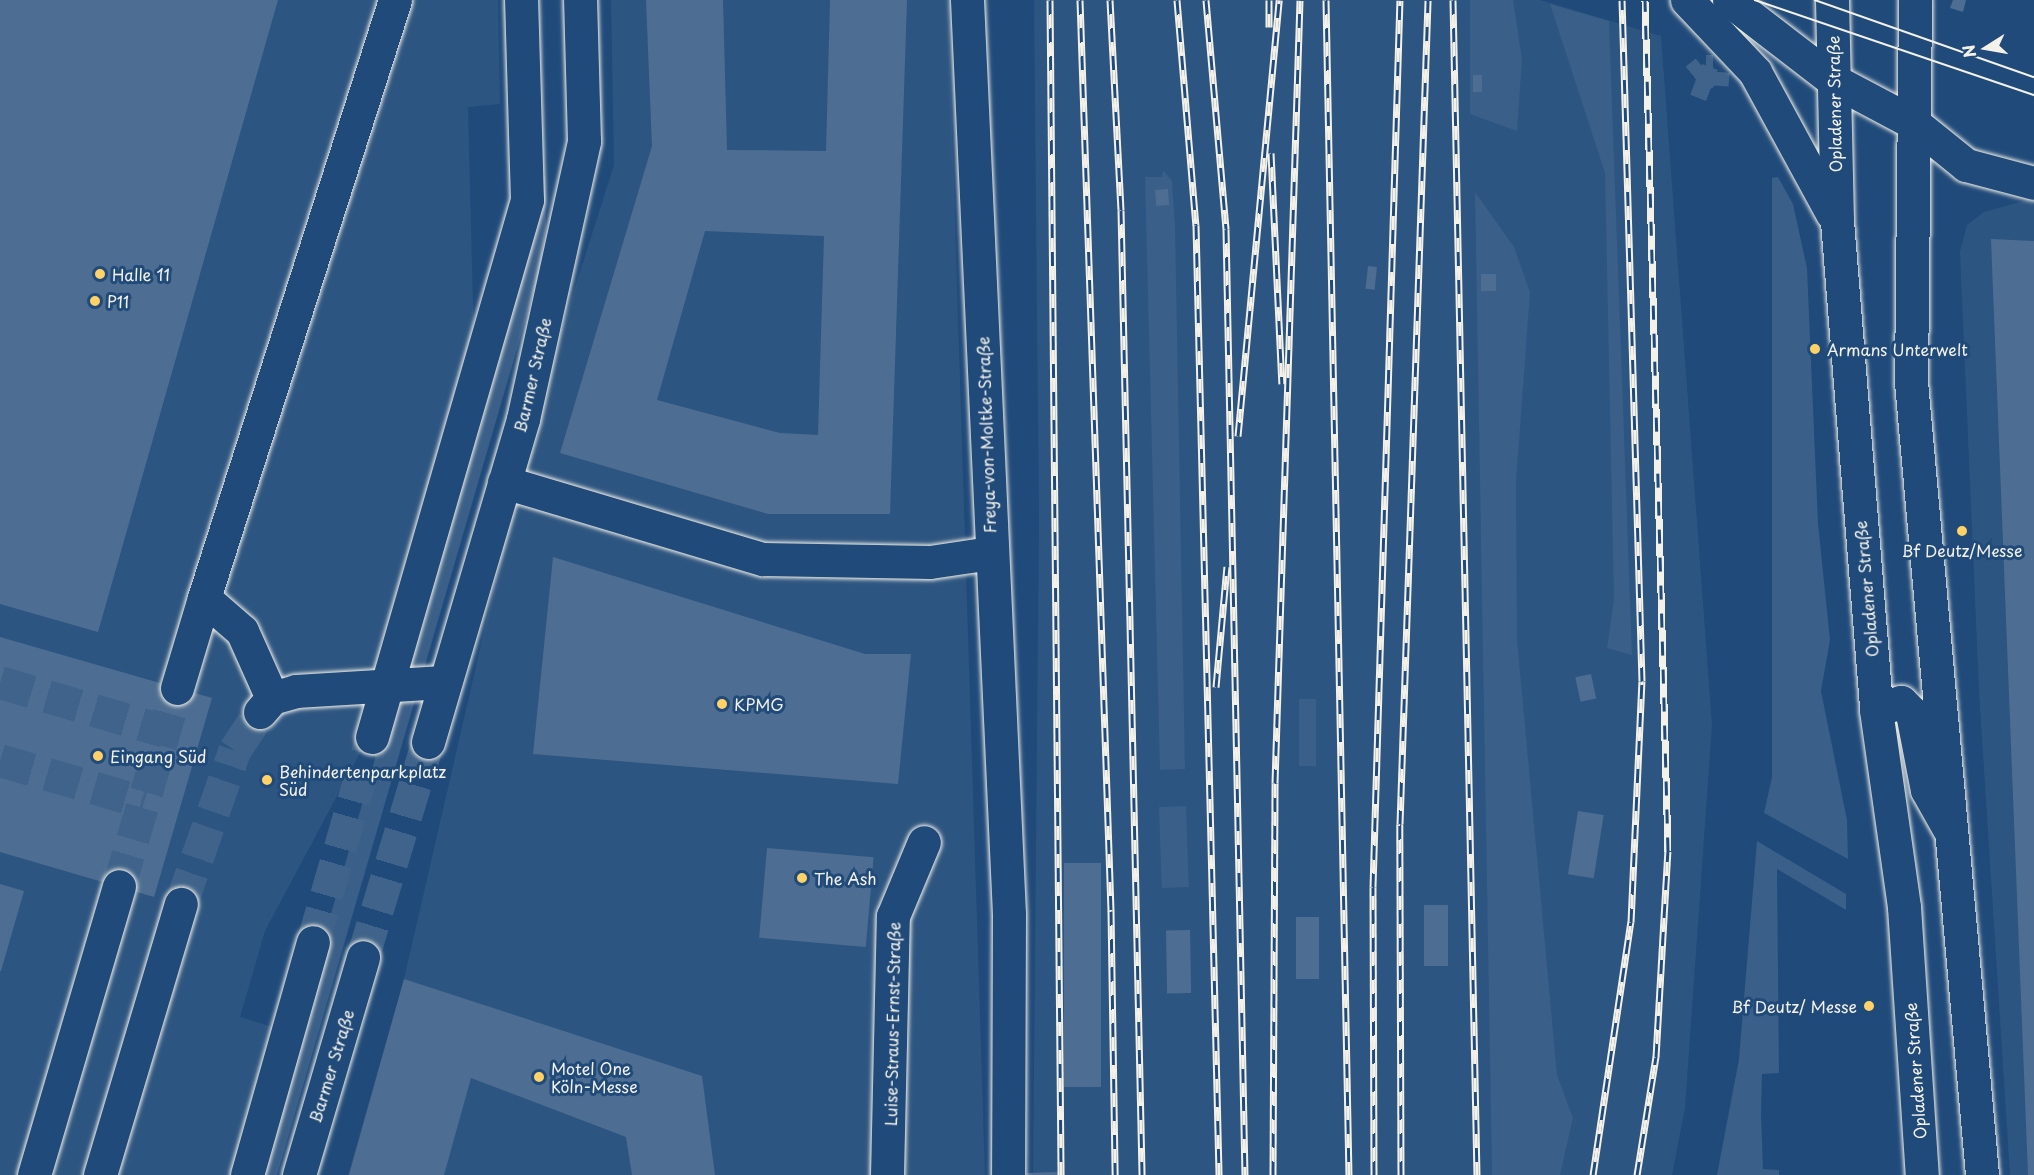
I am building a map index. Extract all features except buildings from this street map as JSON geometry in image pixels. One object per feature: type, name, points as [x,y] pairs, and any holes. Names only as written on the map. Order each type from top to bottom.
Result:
[{"type":"main road","points":[[177,688],[395,0]]},
{"type":"main road","points":[[372,736],[527,200],[521,0]]},
{"type":"main road","name":"Barmer Straße","points":[[428,742],[443,682],[523,419],[584,141],[580,0]]},
{"type":"main road","name":"Freya-von-Moltke-Straße","points":[[504,482],[763,559],[930,562],[991,553],[968,0]]},
{"type":"main road","points":[[1688,0],[1755,72],[1837,221]]},
{"type":"main road","points":[[1729,0],[1833,80],[1914,123],[1966,165],[2034,183]]},
{"type":"main road","name":"Opladener Straße","points":[[1832,0],[1837,221],[1876,710],[1896,821],[1922,1175]]},
{"type":"main road","points":[[1915,0],[1911,382],[1955,838],[1982,1175]]},
{"type":"main road","points":[[991,553],[1006,848],[1008,1175]]},
{"type":"main road","points":[[204,598],[242,631],[266,705],[337,685],[386,686],[443,682]]},
{"type":"main road","points":[[1876,710],[1901,702],[1912,713],[1927,790],[1955,838]]},
{"type":"main road","name":"Luise-Straus-Ernst-Straße","points":[[887,1175],[894,916],[924,842]]},
{"type":"main road","points":[[34,1175],[119,886]]},
{"type":"main road","points":[[100,1175],[181,904]]},
{"type":"main road","points":[[247,1175],[313,942]]},
{"type":"main road","name":"Barmer Straße","points":[[299,1175],[363,957]]},
{"type":"shaded area","points":[[0,0],[498,0],[500,104],[468,107],[474,346],[369,736],[265,931],[240,1017],[276,1028],[234,1175],[0,1175]]},
{"type":"shaded area","points":[[611,0],[948,0],[985,1175],[348,1175],[404,979],[532,423],[614,165]]},
{"type":"shaded area","points":[[1034,0],[1540,0],[1661,36],[1712,725],[1685,1108],[1672,1175],[1033,1175],[1039,521]]},
{"type":"shaded area","points":[[1470,0],[1513,0],[1522,59],[1517,131],[1470,114]]},
{"type":"shaded area","points":[[1550,4],[1609,21],[1632,655],[1607,648],[1614,600],[1605,173]]},
{"type":"shaded area","points":[[1163,170],[1172,181],[1175,226],[1185,769],[1160,770],[1145,177],[1162,177]]},
{"type":"shaded area","points":[[540,176],[545,176],[546,227],[539,273],[277,1175],[257,1175]]},
{"type":"shaded area","points":[[1778,177],[1793,204],[1807,268],[1818,523],[1830,640],[1821,691],[1847,820],[1848,859],[1764,813],[1772,777],[1772,178]]},
{"type":"shaded area","points":[[1475,192],[1514,247],[1530,292],[1516,482],[1517,639],[1557,1075],[1573,1118],[1560,1175],[1492,1175]]},
{"type":"shaded area","points":[[2034,198],[2034,1175],[2010,1175],[1979,691],[1960,252],[1967,225],[1984,212]]},
{"type":"shaded area","points":[[1299,699],[1316,699],[1316,766],[1299,766]]},
{"type":"shaded area","points":[[1186,806],[1189,887],[1162,888],[1159,807]]},
{"type":"shaded area","points":[[1757,841],[1846,894],[1846,910],[1777,869],[1779,1073],[1762,1074],[1761,1114],[1763,1169],[1779,1170],[1779,1175],[1717,1175],[1739,1059]]},
{"type":"tunnel","points":[[1706,71],[1713,71],[1712,85],[1696,79],[1706,71]]},
{"type":"tunnel","points":[[0,682],[165,731]]},
{"type":"tunnel","points":[[119,886],[177,688]]},
{"type":"tunnel","points":[[181,904],[235,750],[260,712]]},
{"type":"tunnel","points":[[313,942],[372,737]]},
{"type":"tunnel","points":[[363,957],[428,742]]},
{"type":"tunnel","points":[[0,760],[144,802]]},
{"type":"tram line","points":[[1755,0],[2034,95]]},
{"type":"tram line","points":[[1815,0],[2034,77]]},
{"type":"railway","points":[[1050,0],[1061,1175]]},
{"type":"railway","points":[[1080,0],[1111,911],[1115,1175]]},
{"type":"railway","points":[[1110,0],[1121,210],[1142,1175]]},
{"type":"railway","points":[[1177,0],[1196,225],[1219,1175]]},
{"type":"railway","points":[[1206,0],[1226,229],[1245,1175]]},
{"type":"railway","points":[[1269,0],[1269,27]]},
{"type":"railway","points":[[1238,436],[1279,0]]},
{"type":"railway","points":[[1273,1175],[1275,783],[1300,0]]},
{"type":"railway","points":[[1326,0],[1349,1175]]},
{"type":"railway","points":[[1374,1175],[1373,887],[1400,0]]},
{"type":"railway","points":[[1401,1175],[1400,824],[1428,0]]},
{"type":"railway","points":[[1453,0],[1477,1175]]},
{"type":"railway","points":[[1593,1175],[1631,922],[1642,681],[1622,0]]},
{"type":"railway","points":[[1637,1175],[1656,1057],[1668,851],[1645,0]]},
{"type":"railway","points":[[1271,153],[1282,384]]},
{"type":"railway","points":[[1216,687],[1227,567]]},
{"type":"place","name":"Halle 11","points":[[100,274]]},
{"type":"place","name":"P11","points":[[95,301]]},
{"type":"place","name":"Armans Unterwelt","points":[[1815,349]]},
{"type":"place","name":"Bf Deutz/Messe","points":[[1962,531]]},
{"type":"place","name":"KPMG","points":[[722,704]]},
{"type":"place","name":"Eingang Süd","points":[[98,756]]},
{"type":"place","name":"Behindertenparkplatz Süd","points":[[267,780]]},
{"type":"place","name":"The Ash","points":[[802,878]]},
{"type":"place","name":"Bf Deutz/ Messe","points":[[1869,1006]]},
{"type":"place","name":"Motel One Köln-Messe","points":[[539,1077]]}]
